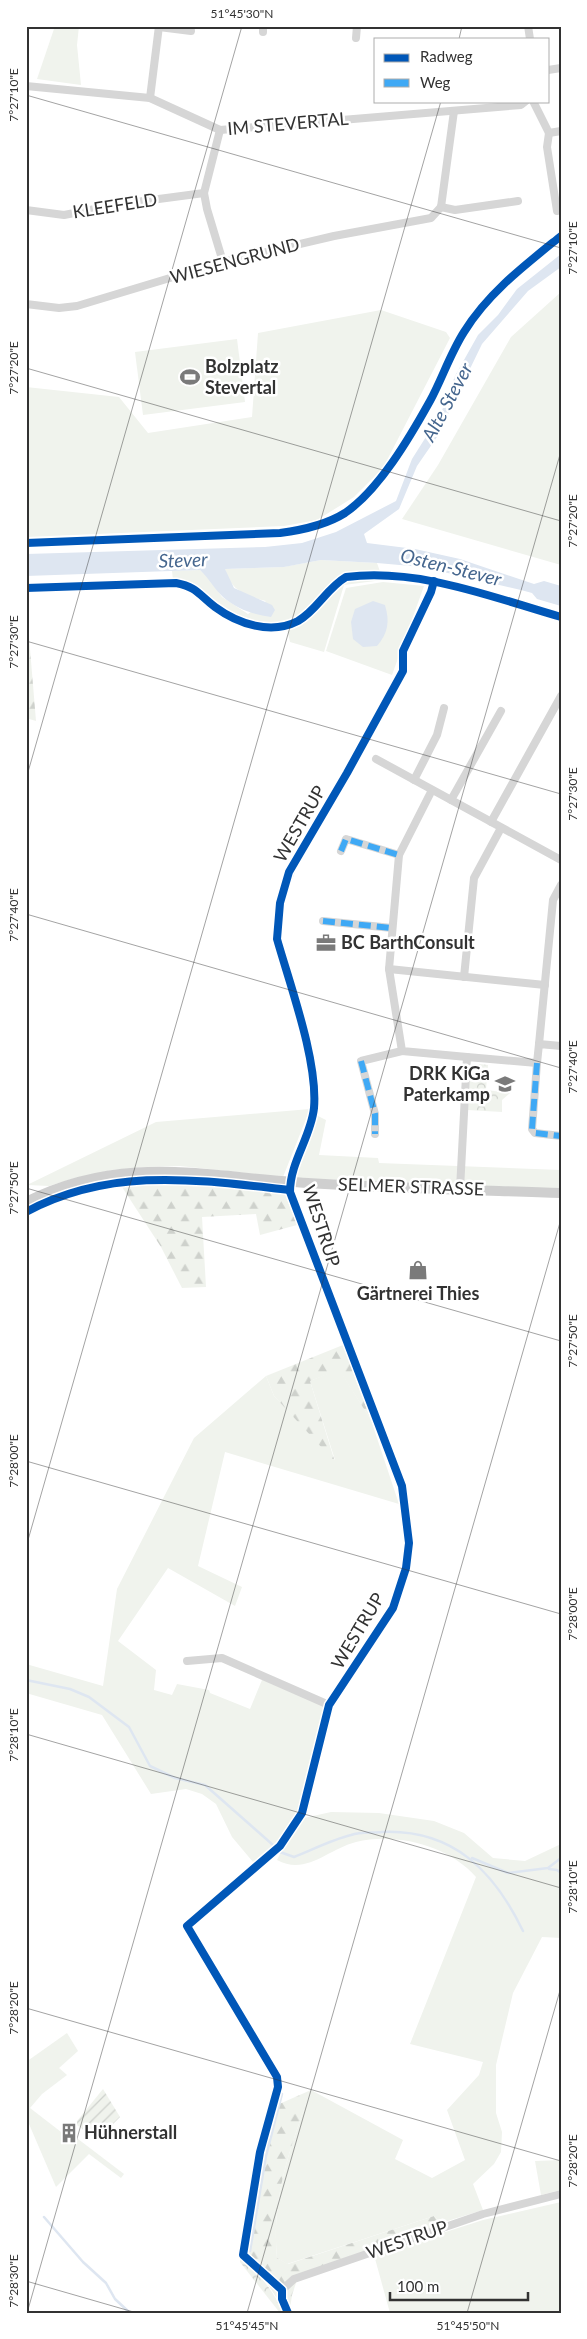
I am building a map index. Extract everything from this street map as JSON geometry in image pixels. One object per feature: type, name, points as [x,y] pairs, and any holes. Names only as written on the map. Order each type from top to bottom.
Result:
[{"type":"main road","name":"SELMER STRASSE","points":[[26,1202],[76,1182],[140,1171],[196,1172],[291,1182],[561,1193]]},
{"type":"street","points":[[356,38],[357,26]]},
{"type":"street","points":[[150,98],[159,27],[191,31]]},
{"type":"street","name":"IM STEVERTAL","points":[[26,86],[150,98],[220,130],[521,105],[525,102]]},
{"type":"street","points":[[533,102],[549,133],[547,147],[557,211]]},
{"type":"street","points":[[454,111],[441,207],[455,210],[518,201]]},
{"type":"street","points":[[220,130],[204,193],[223,262]]},
{"type":"street","points":[[549,133],[561,131]]},
{"type":"street","name":"KLEEFELD","points":[[26,210],[64,215],[121,204],[204,193]]},
{"type":"street","name":"WIESENGRUND","points":[[26,304],[59,308],[77,306],[223,262],[334,236],[430,218],[441,207]]},
{"type":"street","name":"WESTRUP","points":[[187,1661],[222,1658],[330,1704],[393,1608],[406,1568],[409,1543],[402,1486],[290,1192],[298,1156],[312,1120],[314,1092],[306,1040],[277,939],[280,903],[289,872],[347,773],[402,671]]},
{"type":"street","points":[[491,822],[561,696]]},
{"type":"street","points":[[414,780],[437,735],[444,708]]},
{"type":"street","points":[[451,800],[502,711]]},
{"type":"street","points":[[376,759],[561,860]]},
{"type":"street","points":[[402,1051],[389,969],[398,854],[432,790]]},
{"type":"street","points":[[464,977],[474,878],[501,828]]},
{"type":"street","points":[[341,851],[346,839],[398,854]]},
{"type":"street","points":[[561,885],[553,900],[532,1129],[535,1133],[561,1136]]},
{"type":"street","points":[[323,921],[392,928]]},
{"type":"street","points":[[389,969],[545,985]]},
{"type":"street","points":[[539,1044],[561,1046]]},
{"type":"street","points":[[375,1134],[375,1114],[361,1061],[402,1051],[537,1063]]},
{"type":"street","points":[[460,1189],[467,1057]]},
{"type":"street","name":"WESTRUP","points":[[288,2313],[282,2299],[282,2290],[294,2279],[483,2214],[561,2194]]},
{"type":"green space","points":[[55,26],[79,26],[77,45],[81,85],[37,79]]},
{"type":"green space","points":[[561,292],[561,565],[402,519],[438,465],[511,337]]},
{"type":"green space","points":[[381,310],[446,332],[450,338],[383,468],[354,497],[317,520],[284,526],[26,537],[26,387],[119,397],[148,433],[252,417],[258,333]]},
{"type":"green space","name":"Bolzplatz Stevertal","points":[[237,339],[245,402],[143,415],[135,352]]},
{"type":"green space","points":[[321,560],[377,563],[383,580],[344,585],[324,652],[290,642],[286,624],[258,624],[233,615],[210,601],[193,586],[173,580],[172,571],[200,570],[208,577],[222,597],[248,614],[266,601],[240,591],[230,582],[225,569],[283,567]]},
{"type":"green space","points":[[383,582],[424,586],[392,675],[326,651],[346,588]]},
{"type":"green space","points":[[26,601],[36,721],[26,718]]},
{"type":"green space","points":[[479,1064],[488,1065],[486,1090],[510,1093],[502,1100],[502,1112],[468,1110],[470,1074]]},
{"type":"green space","points":[[310,1109],[283,1177],[180,1166],[145,1167],[112,1170],[49,1186],[27,1185],[156,1122]]},
{"type":"green space","points":[[316,1115],[326,1120],[319,1155],[378,1158],[379,1163],[561,1170],[561,1189],[293,1178]]},
{"type":"green space","points":[[168,1184],[284,1191],[297,1225],[260,1235],[256,1214],[202,1217],[206,1287],[182,1288],[161,1247],[122,1187]]},
{"type":"green space","points":[[343,1345],[371,1420],[339,1370],[310,1381],[335,1462],[274,1396],[266,1376]]},
{"type":"green space","points":[[339,1369],[371,1420],[399,1504],[225,1452],[198,1566],[242,1587],[235,1606],[168,1568],[118,1641],[156,1670],[154,1690],[172,1695],[177,1684],[209,1690],[210,1693],[250,1709],[264,1675],[327,1704],[300,1811],[277,1843],[253,1862],[232,1837],[216,1804],[202,1794],[186,1789],[151,1794],[102,1715],[26,1693],[26,1664],[103,1686],[117,1589],[194,1438],[266,1376],[274,1396],[335,1460],[310,1381]]},
{"type":"green space","points":[[331,1812],[379,1813],[434,1821],[464,1833],[493,1858],[525,1861],[561,1844],[561,1938],[542,1937],[513,1993],[496,2065],[496,2113],[502,2132],[501,2152],[494,2164],[473,2184],[483,2210],[441,2223],[434,2216],[287,2264],[277,2258],[277,2214],[284,2172],[311,2090],[403,2140],[395,2159],[432,2178],[465,2160],[447,2110],[479,2075],[483,2062],[410,2044],[476,1877],[452,1857],[437,1850],[421,1844],[388,1839],[356,1842],[317,1860],[298,1865],[277,1860],[304,1818]]},
{"type":"green space","points":[[67,2033],[78,2051],[59,2068],[67,2075],[42,2094],[30,2108],[74,2142],[78,2139],[124,2174],[121,2178],[89,2154],[56,2187],[26,2117],[26,2062]]},
{"type":"green space","points":[[103,2089],[120,2117],[97,2140],[77,2125],[77,2121]]},
{"type":"green space","points":[[311,2090],[284,2172],[277,2214],[277,2258],[288,2264],[434,2216],[439,2222],[441,2229],[439,2234],[297,2280],[290,2309],[276,2297],[248,2254],[264,2154],[277,2105]]},
{"type":"green space","points":[[561,2160],[561,2190],[541,2195],[535,2161]]},
{"type":"green space","points":[[561,2202],[561,2313],[390,2313],[374,2255],[483,2220]]},
{"type":"green space","points":[[240,2255],[264,2281],[283,2311],[280,2313],[240,2262]]},
{"type":"water","points":[[561,254],[561,267],[528,291],[482,344],[437,437],[417,466],[399,509],[364,534],[367,543],[415,549],[460,559],[534,584],[544,581],[561,586],[561,606],[537,599],[532,593],[521,590],[422,567],[377,563],[321,560],[284,567],[225,569],[234,588],[272,605],[275,610],[271,617],[246,611],[234,605],[220,594],[200,570],[26,576],[26,554],[265,547],[302,543],[336,532],[396,501],[412,459],[441,413],[455,376],[478,335],[498,315],[517,289]]},
{"type":"water","points":[[373,601],[385,605],[387,617],[386,632],[377,646],[363,647],[353,639],[351,622],[355,609]]},
{"type":"waterway","points":[[26,1680],[70,1689],[89,1697],[129,1727],[150,1766],[175,1778],[205,1785],[273,1845]]},
{"type":"waterway","points":[[280,1852],[294,1857],[336,1840],[362,1833],[407,1833],[430,1838],[450,1846],[468,1858],[484,1873],[512,1909],[523,1931]]},
{"type":"waterway","points":[[472,1858],[508,1873],[548,1868],[561,1858]]},
{"type":"waterway","points":[[549,1869],[557,1870],[561,1873]]},
{"type":"waterway","points":[[250,2251],[266,2156],[282,2094]]},
{"type":"waterway","points":[[44,2217],[83,2262],[106,2283],[115,2299],[130,2313]]},
{"type":"marked path","points":[[341,851],[346,839],[399,855]]},
{"type":"marked path","points":[[323,921],[392,928]]},
{"type":"marked path","points":[[361,1061],[375,1114],[375,1134]]},
{"type":"marked path","points":[[537,1063],[532,1129],[535,1133],[561,1136]]},
{"type":"cycle path","points":[[26,543],[280,533],[314,526],[330,521],[345,513],[370,491],[393,462],[430,401],[459,340],[484,305],[508,280],[561,236]]},
{"type":"cycle path","points":[[26,588],[176,583],[193,589],[215,607],[244,623],[255,626],[277,627],[288,625],[305,616],[333,587],[346,577],[374,575],[428,580],[455,586],[561,617]]},
{"type":"cycle path","points":[[288,2313],[282,2299],[282,2290],[243,2255],[260,2152],[278,2087],[277,2077],[187,1926],[280,1846],[302,1813],[329,1705],[393,1608],[406,1568],[409,1543],[402,1486],[290,1192],[293,1170],[312,1119],[314,1089],[312,1068],[302,1023],[277,939],[280,903],[289,872],[347,773],[403,671],[403,651],[431,592],[434,581]]},
{"type":"cycle path","points":[[26,1212],[58,1197],[123,1182],[188,1180],[289,1190]]},
{"type":"place","name":"Bolzplatz Stevertal","points":[[190,377]]},
{"type":"place","name":"BC BarthConsult","points":[[326,943]]},
{"type":"place","name":"DRK KiGa Paterkamp","points":[[505,1084]]},
{"type":"place","name":"Gärtnerei Thies","points":[[418,1270]]},
{"type":"place","name":"Hühnerstall","points":[[69,2133]]},
{"type":"water label","name":"Alte Stever","points":[[447,402]]},
{"type":"water label","name":"Stever","points":[[183,560]]},
{"type":"water label","name":"Osten-Stever","points":[[451,567]]}]
